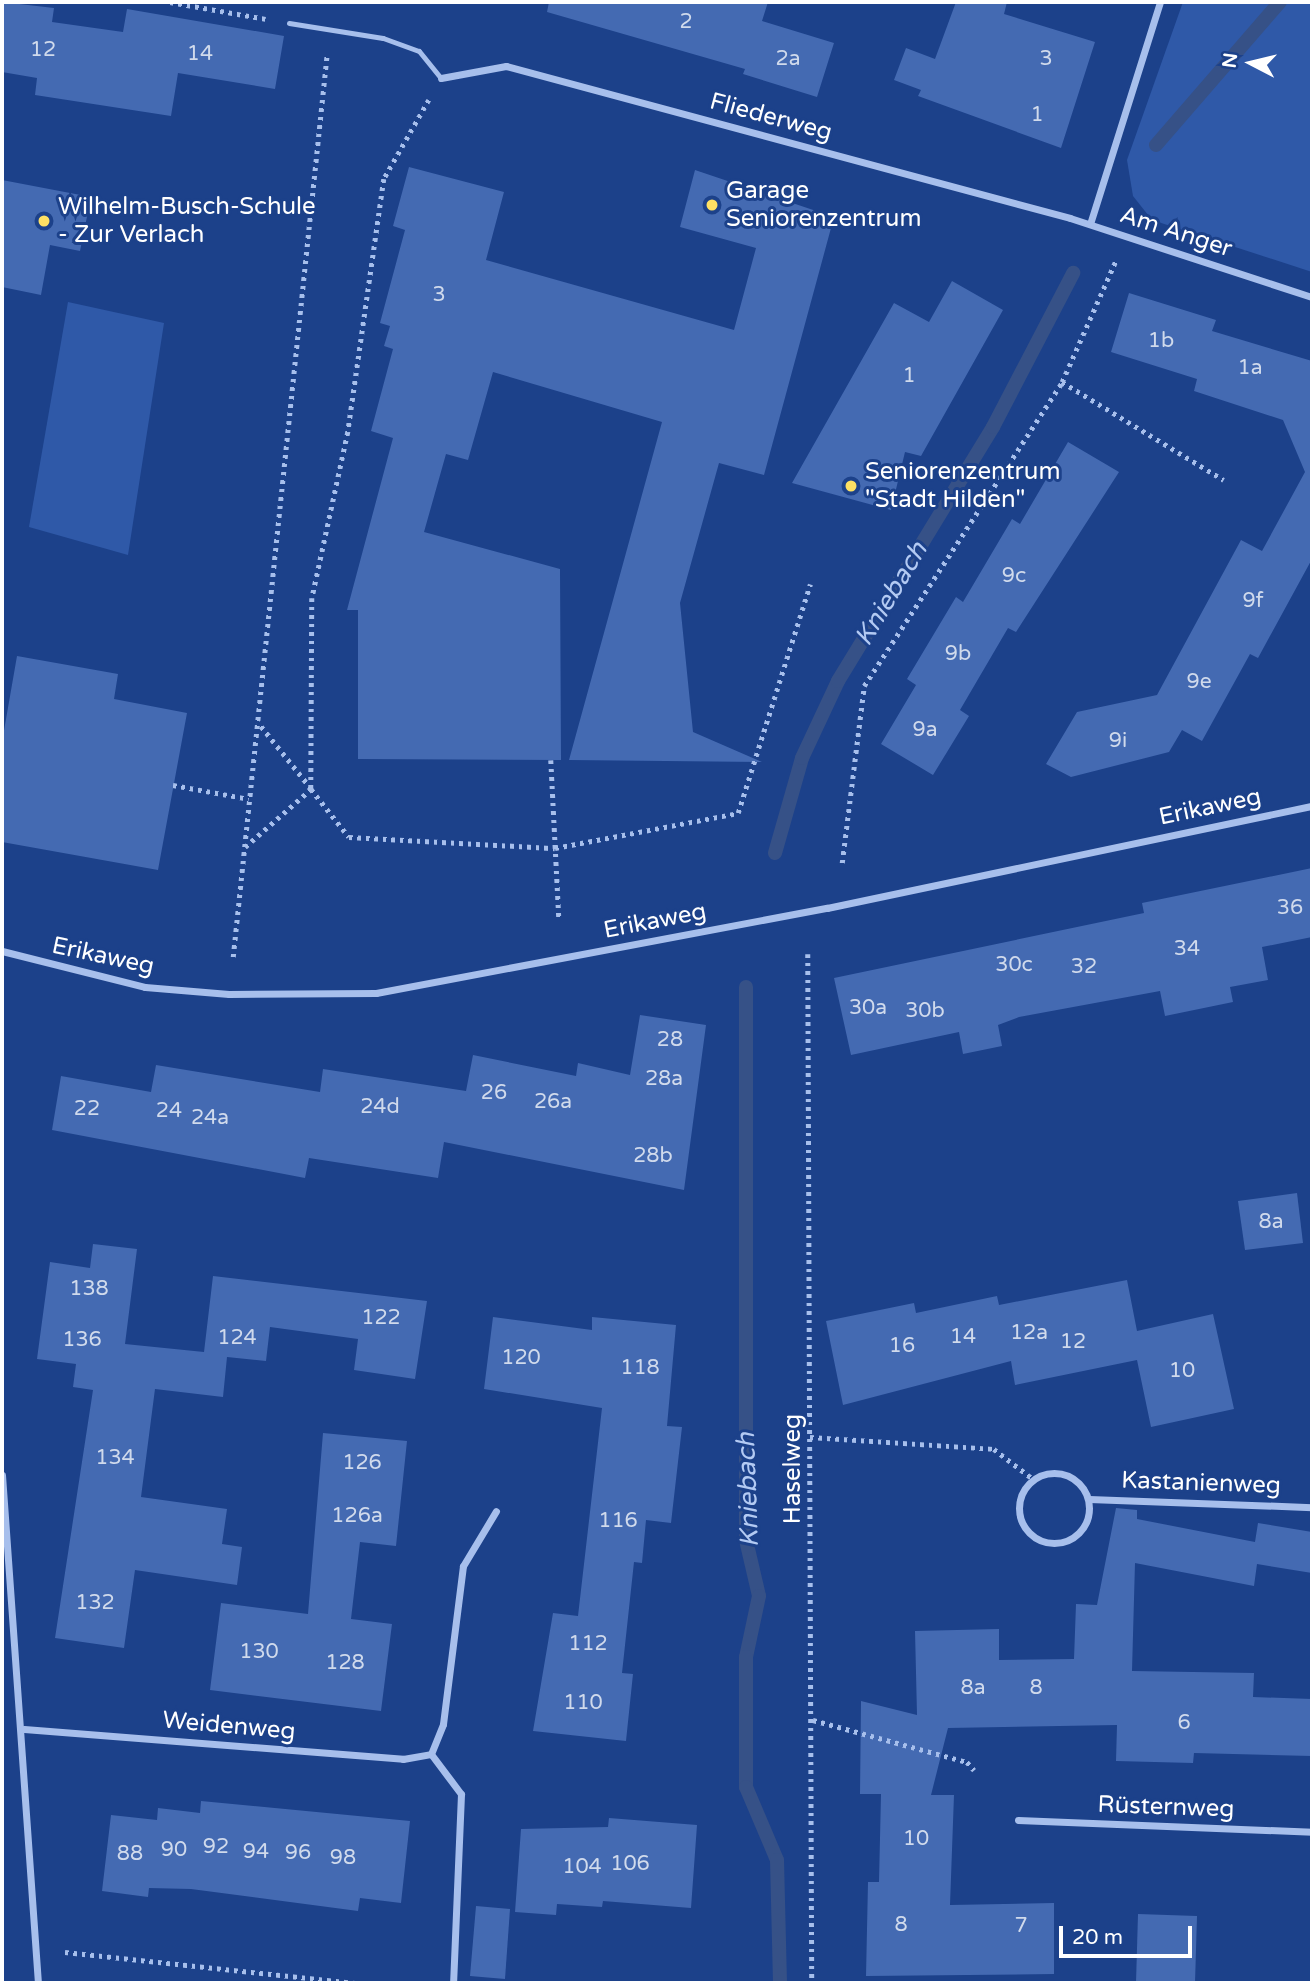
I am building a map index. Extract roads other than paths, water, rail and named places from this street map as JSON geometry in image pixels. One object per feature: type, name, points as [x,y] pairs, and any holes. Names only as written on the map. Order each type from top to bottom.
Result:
[{"type":"street","name":"Am Anger","points":[[1160,2],[1090,224],[1312,297]]},
{"type":"street","name":"Fliederweg","points":[[441,78],[506,66],[1090,224]]},
{"type":"street","name":"Erikaweg","points":[[2,951],[145,987],[376,993],[827,908],[1312,806]]},
{"type":"street","name":"Kastanienweg","points":[[1054,1472],[1077,1480],[1089,1499],[1087,1523],[1066,1542],[1037,1540],[1021,1523],[1019,1498],[1033,1479],[1054,1472]]},
{"type":"street","points":[[2,1475],[24,1729],[38,1983]]},
{"type":"street","name":"Kastanienweg","points":[[1089,1499],[1312,1507]]},
{"type":"street","points":[[453,1983],[461,1794],[431,1754],[443,1724],[463,1566],[496,1511]]},
{"type":"street","name":"Weidenweg","points":[[24,1729],[403,1759],[431,1754]]},
{"type":"street","name":"Rüsternweg","points":[[1018,1820],[1312,1832]]},
{"type":"lane","points":[[289,23],[419,51],[441,78]]},
{"type":"waterway","name":"Kniebach","points":[[1156,145],[1280,2]]},
{"type":"waterway","name":"Kniebach","points":[[775,853],[802,758],[838,681],[993,427],[1073,273]]},
{"type":"waterway","name":"Kniebach","points":[[746,987],[746,1540],[759,1596],[746,1657],[746,1787],[777,1860],[780,1983]]},
{"type":"place","name":"Garage Seniorenzentrum","points":[[712,205]]},
{"type":"place","name":"Wilhelm-Busch-Schule - Zur Verlach","points":[[44,221]]},
{"type":"place","name":"Seniorenzentrum \"Stadt Hilden\"","points":[[851,486]]}]
